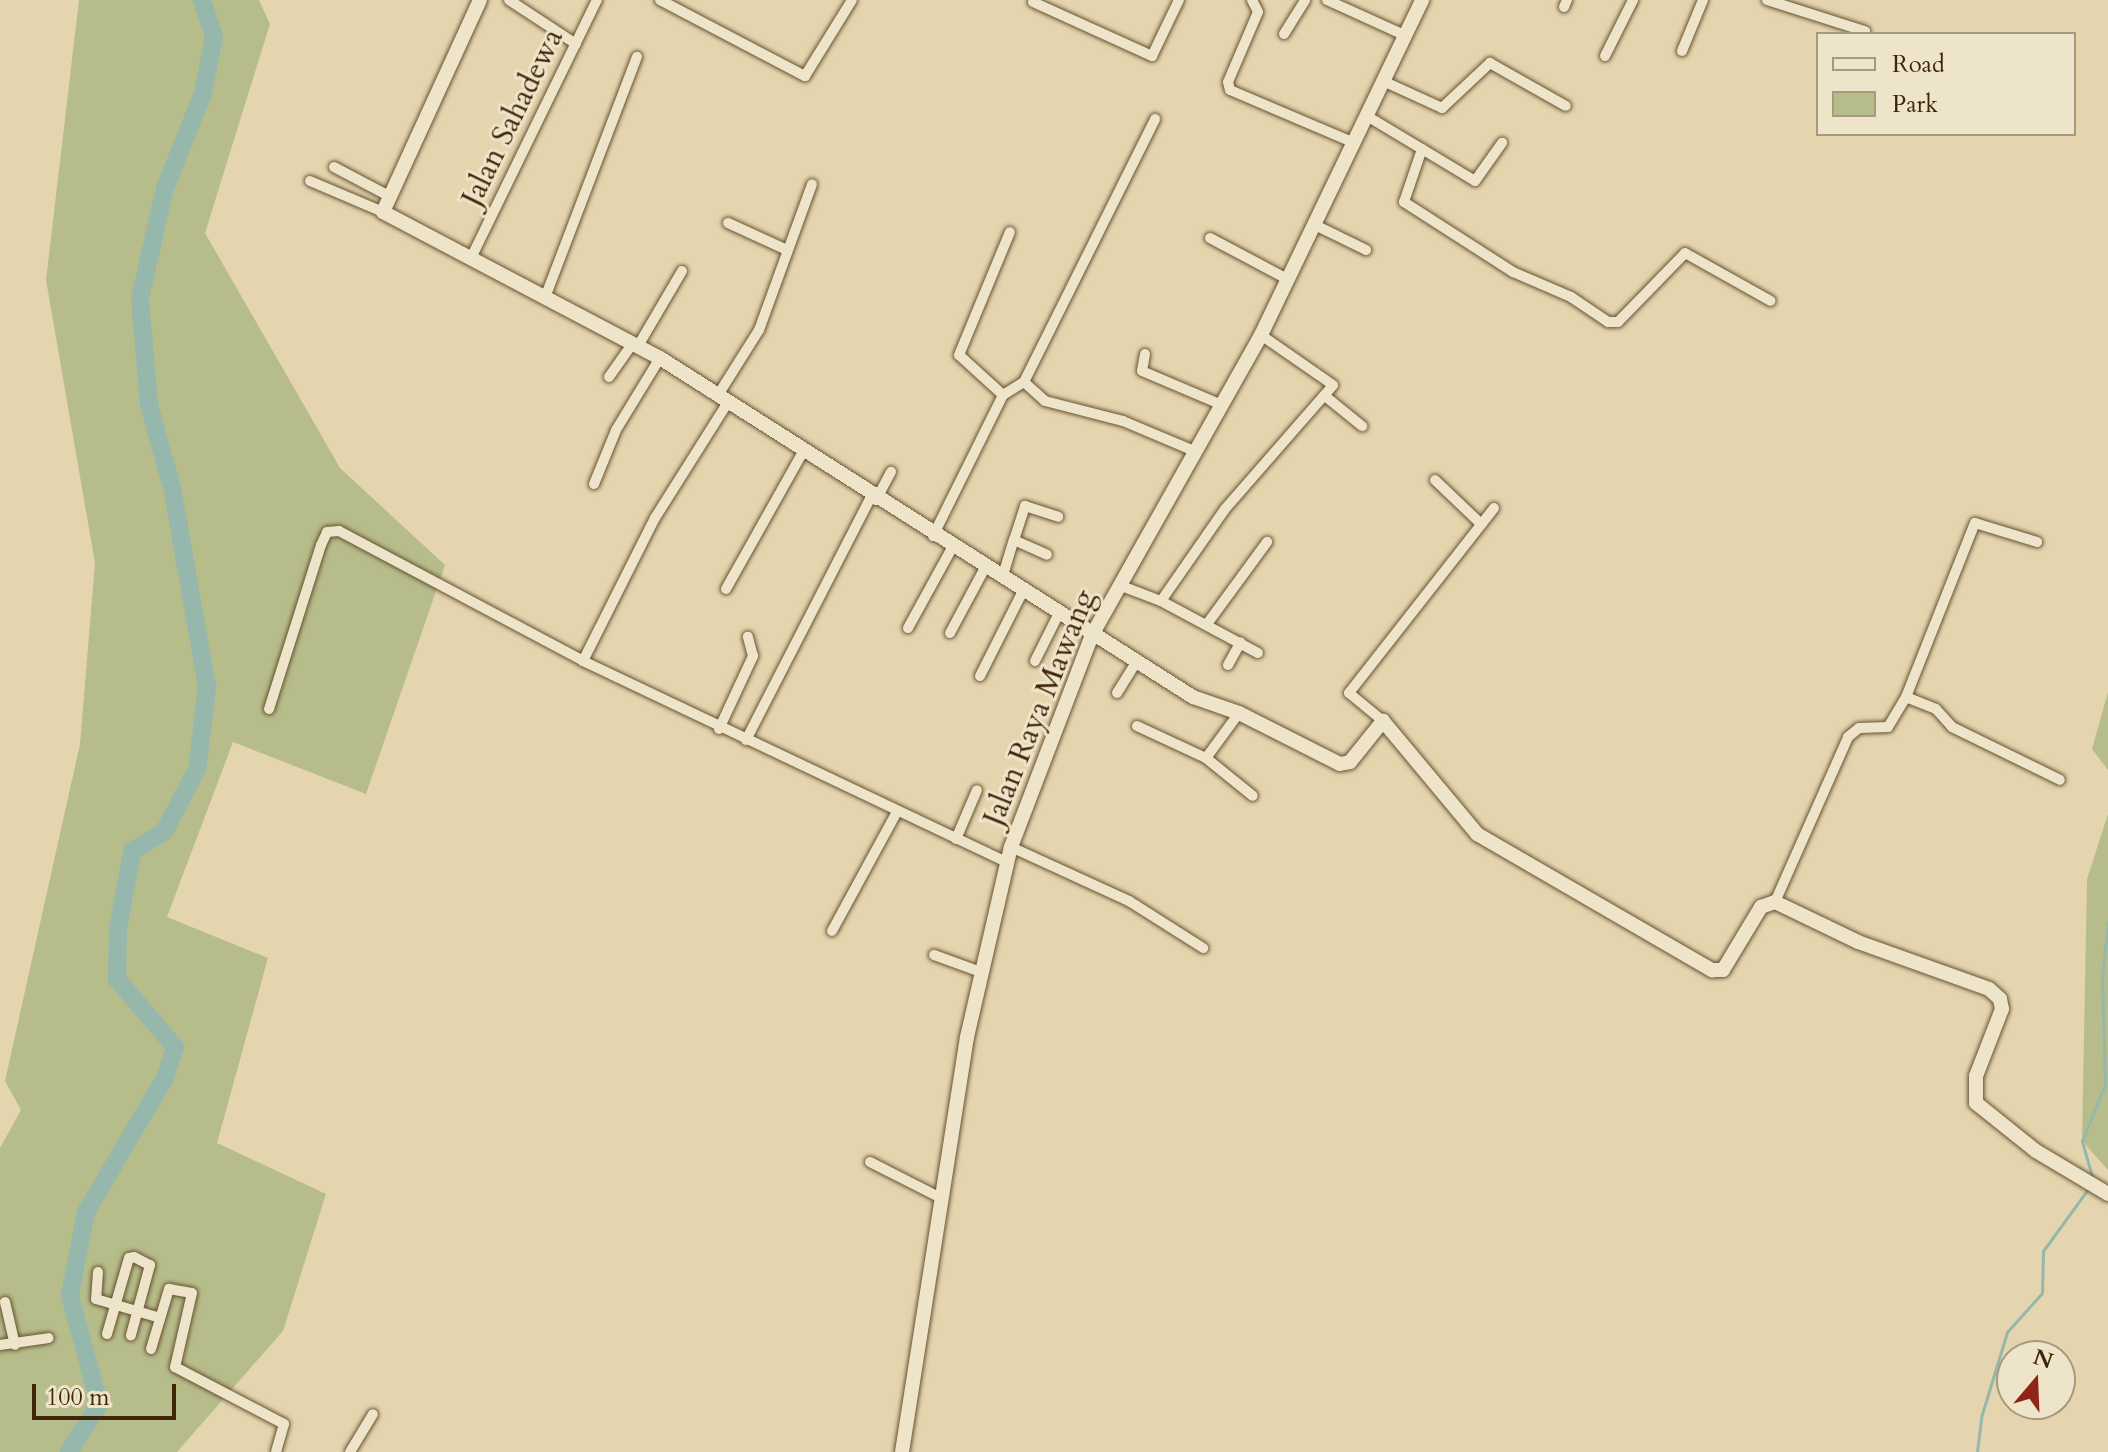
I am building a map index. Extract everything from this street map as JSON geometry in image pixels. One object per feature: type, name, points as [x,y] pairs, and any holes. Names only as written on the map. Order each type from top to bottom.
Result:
[{"type":"street","points":[[383,212],[387,195],[480,0]]},
{"type":"street","points":[[509,0],[576,44]]},
{"type":"street","name":"Jalan Sahadewa","points":[[472,256],[597,0]]},
{"type":"street","points":[[660,0],[805,76],[852,0]]},
{"type":"street","points":[[1033,2],[1152,56],[1179,0]]},
{"type":"street","points":[[1252,0],[1258,12],[1228,82],[1230,90],[1354,143]]},
{"type":"street","points":[[1284,34],[1305,0]]},
{"type":"street","points":[[1327,0],[1404,35]]},
{"type":"street","name":"Jalan Raya Mawang","points":[[902,1452],[978,971],[1008,854],[1092,635],[1261,335],[1422,0]]},
{"type":"street","points":[[1605,56],[1633,0]]},
{"type":"street","points":[[1682,51],[1703,0]]},
{"type":"street","points":[[1767,0],[1865,31]]},
{"type":"street","points":[[546,295],[637,57]]},
{"type":"street","points":[[1383,81],[1442,108],[1490,63],[1566,106]]},
{"type":"street","points":[[1367,116],[1407,136],[1422,149],[1475,181],[1502,143]]},
{"type":"street","points":[[933,536],[1003,395],[1024,382],[1155,119]]},
{"type":"street","points":[[1422,149],[1404,202],[1513,272],[1571,297],[1608,322],[1618,322],[1685,253],[1771,301]]},
{"type":"street","points":[[334,167],[387,195]]},
{"type":"street","points":[[310,181],[383,212],[472,256],[660,358],[933,536],[1003,575],[1092,635],[1193,697],[1239,713],[1340,764],[1350,762],[1383,721]]},
{"type":"street","points":[[583,661],[655,518],[759,330],[812,184]]},
{"type":"street","points":[[728,223],[787,250]]},
{"type":"street","points":[[1315,225],[1366,250]]},
{"type":"street","points":[[1003,395],[959,355],[1010,232]]},
{"type":"street","points":[[1210,238],[1289,280]]},
{"type":"street","points":[[609,377],[636,344],[682,271]]},
{"type":"street","points":[[1161,601],[1225,509],[1325,396],[1332,380],[1261,335]]},
{"type":"street","points":[[1145,354],[1142,371],[1222,405]]},
{"type":"street","points":[[594,484],[616,430],[660,358]]},
{"type":"street","points":[[1024,382],[1045,401],[1123,421],[1194,451]]},
{"type":"street","points":[[1325,396],[1362,426]]},
{"type":"street","points":[[726,589],[803,452]]},
{"type":"street","points":[[746,740],[874,498],[891,472]]},
{"type":"street","points":[[1435,480],[1481,524]]},
{"type":"street","points":[[1003,575],[1025,506],[1058,517]]},
{"type":"street","points":[[1494,508],[1349,693],[1383,721],[1477,834],[1712,970],[1723,970],[1761,907],[1775,902],[1858,942],[1989,989],[2000,999],[2002,1009],[1976,1076],[1976,1103],[2000,1125],[2104,1191]]},
{"type":"street","points":[[1775,902],[1848,737],[1859,728],[1888,727],[1906,697],[1975,523],[2037,542]]},
{"type":"street","points":[[269,709],[321,545],[327,532],[334,531],[448,585],[583,661],[719,729],[956,839],[1008,854],[1129,901],[1203,948]]},
{"type":"street","points":[[1014,540],[1047,555]]},
{"type":"street","points":[[1207,624],[1267,542]]},
{"type":"street","points":[[908,628],[952,548]]},
{"type":"street","points":[[950,633],[986,566]]},
{"type":"street","points":[[1119,585],[1161,601],[1258,653]]},
{"type":"street","points":[[980,676],[1024,589]]},
{"type":"street","points":[[1035,661],[1059,613]]},
{"type":"street","points":[[719,729],[753,656],[748,637]]},
{"type":"street","points":[[1228,665],[1241,642]]},
{"type":"street","points":[[1117,693],[1136,663]]},
{"type":"street","points":[[1906,697],[1936,709],[1952,727],[2060,780]]},
{"type":"street","points":[[1206,758],[1239,713]]},
{"type":"street","points":[[1137,726],[1206,758],[1253,796]]},
{"type":"street","points":[[956,839],[977,790]]},
{"type":"street","points":[[832,931],[897,812]]},
{"type":"street","points":[[934,955],[978,971]]},
{"type":"street","points":[[870,1162],[943,1199]]},
{"type":"street","points":[[107,1334],[129,1258],[146,1259],[150,1265],[131,1335]]},
{"type":"street","points":[[98,1272],[96,1299],[160,1318]]},
{"type":"street","points":[[151,1349],[169,1289],[192,1293],[175,1367],[284,1424],[276,1452]]},
{"type":"street","points":[[5,1302],[15,1345]]},
{"type":"street","points":[[0,1345],[49,1338]]},
{"type":"street","points":[[350,1452],[373,1414]]},
{"type":"green space","points":[[79,0],[259,0],[270,24],[205,233],[340,468],[445,565],[366,794],[233,742],[167,917],[268,958],[217,1143],[326,1194],[283,1331],[177,1452],[0,1452],[0,1148],[21,1110],[5,1081],[80,744],[95,563],[46,280]]},
{"type":"green space","points":[[2108,692],[2108,770],[2092,749]]},
{"type":"green space","points":[[2108,814],[2108,1170],[2082,1141],[2087,879]]},
{"type":"waterway","points":[[69,1452],[99,1404],[70,1295],[86,1212],[165,1078],[175,1047],[117,979],[118,929],[132,851],[164,832],[197,769],[207,687],[173,492],[149,404],[140,298],[165,188],[203,93],[214,37],[202,0]]},
{"type":"waterway","points":[[2093,1180],[2082,1141],[2105,1084],[2102,978],[2108,922]]},
{"type":"waterway","points":[[1977,1452],[1982,1414],[2007,1332],[2042,1293],[2043,1251],[2088,1189]]}]
